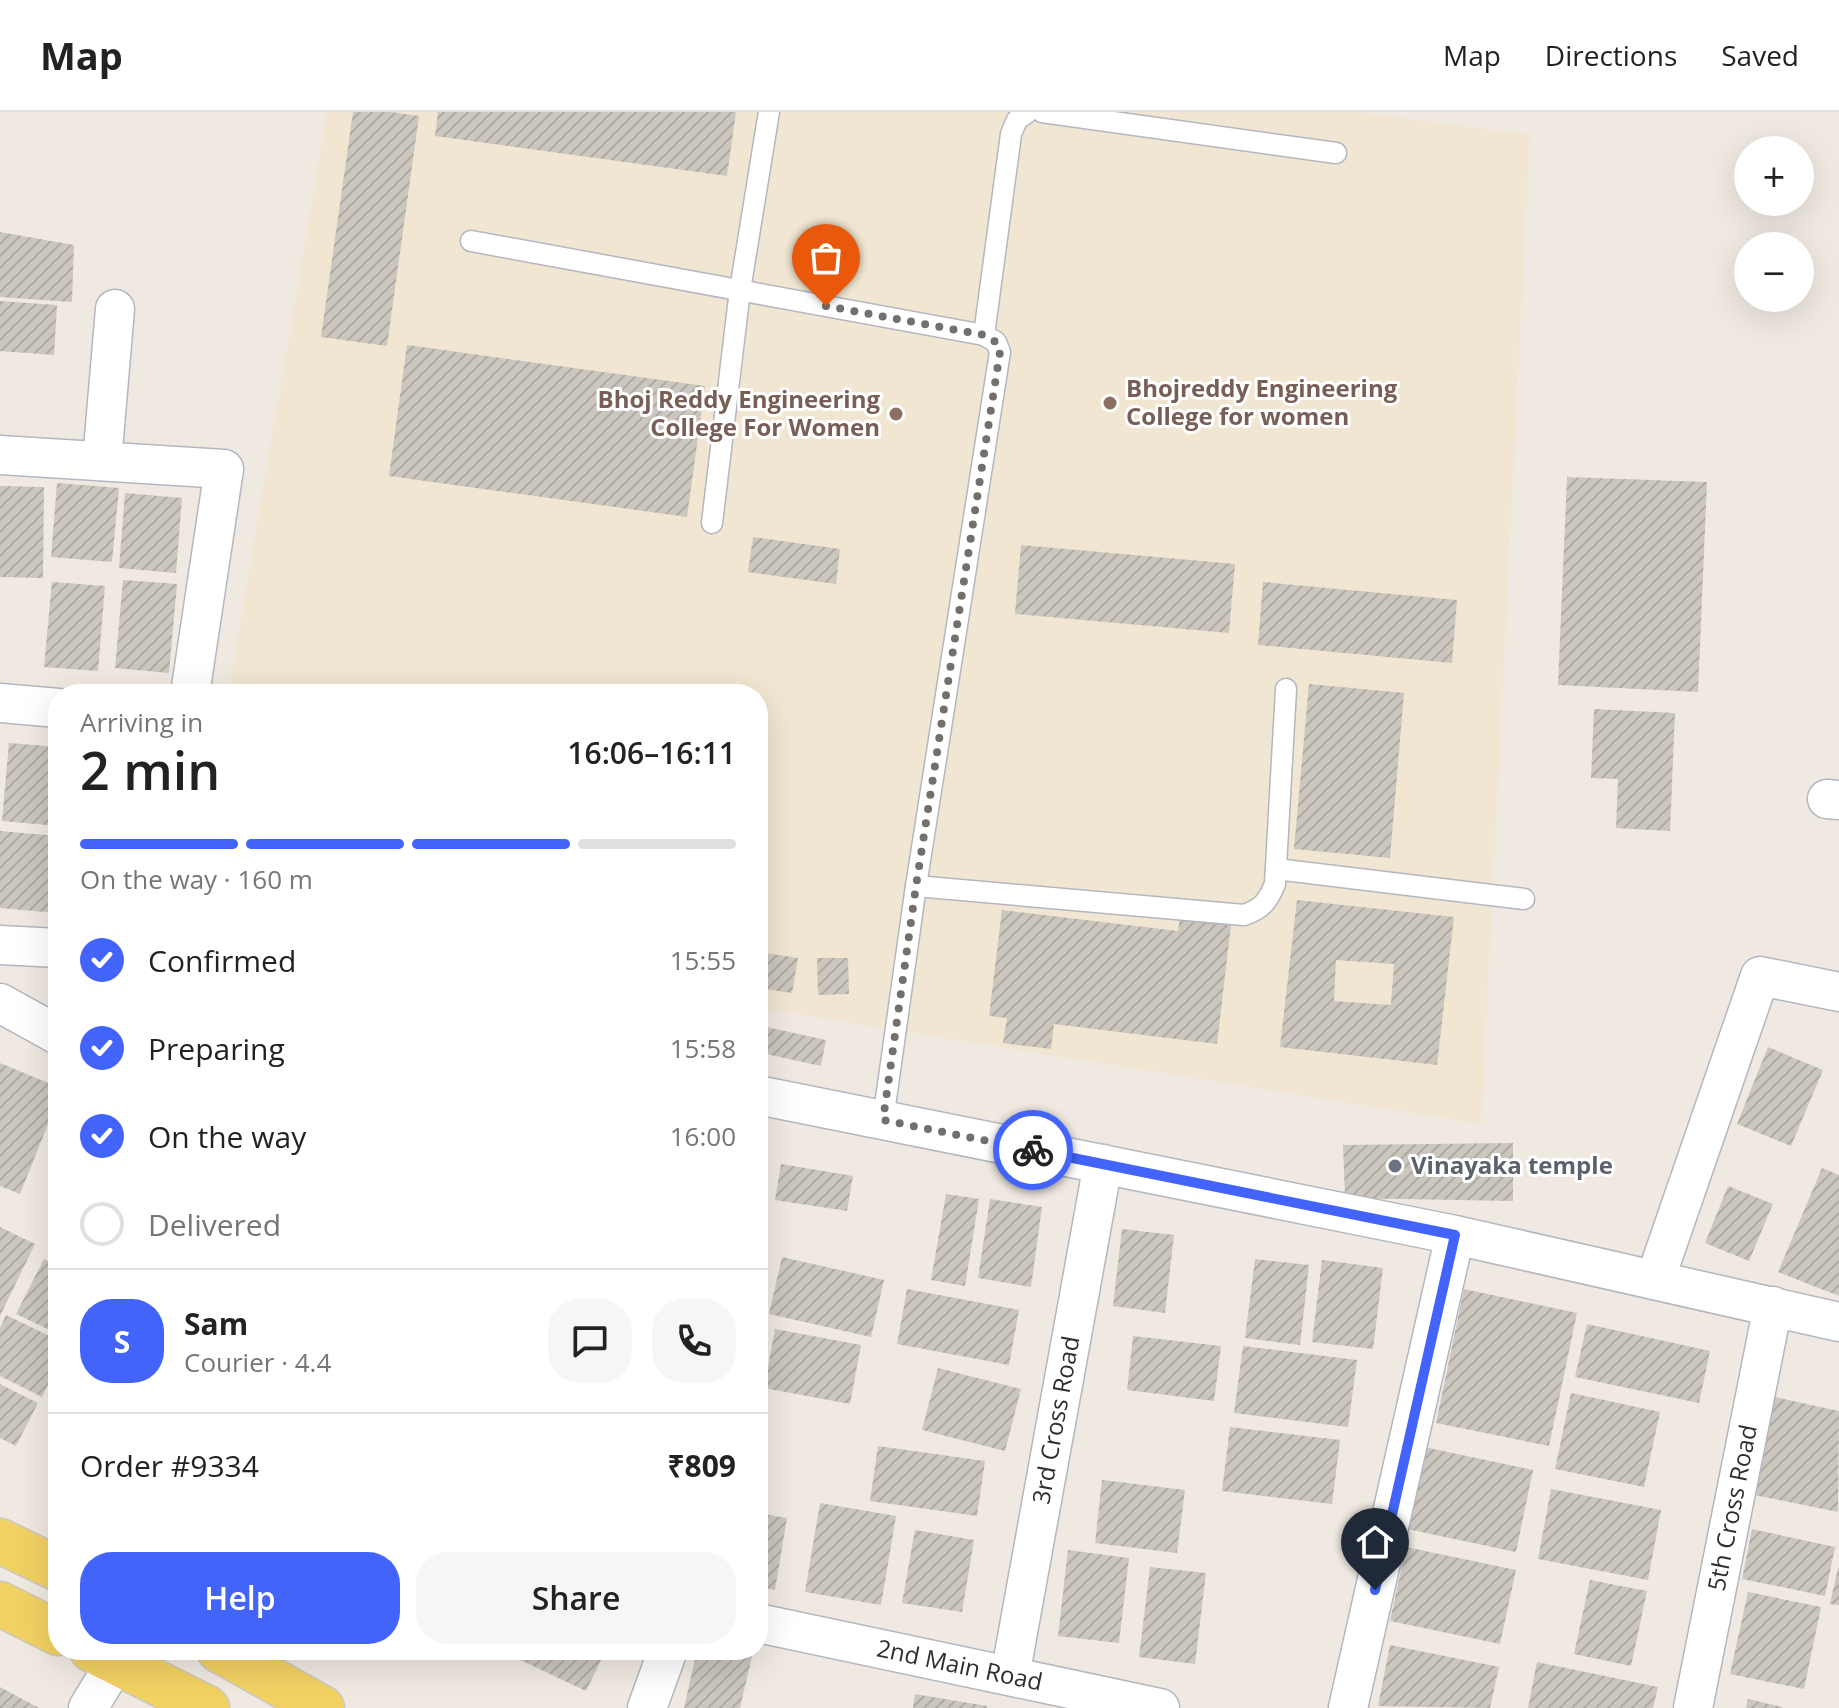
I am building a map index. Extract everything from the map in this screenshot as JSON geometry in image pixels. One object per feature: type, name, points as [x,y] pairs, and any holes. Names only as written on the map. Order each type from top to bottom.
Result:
[{"type":"main road","points":[[0,1541],[48,1564]]},
{"type":"main road","points":[[0,1604],[48,1628]]},
{"type":"main road","points":[[112,1660],[207,1708]]},
{"type":"main road","points":[[237,1660],[322,1708]]},
{"type":"street","points":[[102,461],[115,309]]},
{"type":"street","points":[[0,455],[224,469],[192,684]]},
{"type":"street","points":[[0,703],[48,707]]},
{"type":"street","points":[[0,945],[48,947]]},
{"type":"street","points":[[1655,1280],[1760,976],[1839,992]]},
{"type":"street","points":[[0,1003],[48,1029]]},
{"type":"street","points":[[768,1107],[883,1120],[1103,1164],[1455,1235],[1839,1322]]},
{"type":"street","name":"3rd Cross Road","points":[[1010,1676],[1103,1164]]},
{"type":"street","points":[[1348,1708],[1455,1235]]},
{"type":"street","name":"5th Cross Road","points":[[1693,1708],[1773,1306]]},
{"type":"street","name":"2nd Main Road","points":[[768,1625],[1160,1708]]},
{"type":"street","points":[[88,1708],[103,1660]]},
{"type":"street","points":[[647,1708],[664,1660]]},
{"type":"lane","points":[[712,523],[740,290],[769,112]]},
{"type":"lane","points":[[984,335],[1011,134],[1017,120],[1028,112]]},
{"type":"lane","points":[[1042,112],[1336,153]]},
{"type":"lane","points":[[471,241],[984,335],[996,342],[1000,352],[916,886],[883,1120]]},
{"type":"lane","points":[[916,886],[1244,915],[1257,911],[1266,903],[1275,884],[1286,689]]},
{"type":"lane","points":[[1276,869],[1524,899]]},
{"type":"shaded area","name":"Bhoj Reddy Engineering College For Women","points":[[327,112],[1357,112],[1530,135],[1481,1124],[768,1010],[768,684],[230,684]]},
{"type":"building","points":[[353,112],[419,116],[387,346],[321,337]]},
{"type":"building","points":[[438,112],[736,112],[727,176],[435,136]]},
{"type":"building","points":[[0,232],[74,245],[72,302],[0,297]]},
{"type":"building","points":[[0,301],[57,305],[54,355],[0,351]]},
{"type":"building","points":[[407,345],[705,386],[687,517],[389,476]]},
{"type":"building","points":[[1567,477],[1707,482],[1698,692],[1558,685]]},
{"type":"building","points":[[57,483],[119,488],[112,562],[51,557]]},
{"type":"building","points":[[0,486],[44,487],[43,578],[0,577]]},
{"type":"building","points":[[125,493],[182,498],[176,573],[119,568]]},
{"type":"building","points":[[753,537],[840,549],[836,584],[748,572]]},
{"type":"building","points":[[1021,545],[1235,564],[1229,633],[1015,614]]},
{"type":"building","points":[[123,580],[177,584],[169,673],[115,668]]},
{"type":"building","points":[[52,582],[105,586],[98,671],[44,667]]},
{"type":"building","points":[[1263,582],[1457,600],[1452,663],[1258,645]]},
{"type":"building","points":[[1309,684],[1404,693],[1390,858],[1294,849]]},
{"type":"building","points":[[1594,709],[1675,713],[1670,831],[1616,828],[1618,779],[1591,778]]},
{"type":"building","points":[[9,743],[48,746],[48,825],[2,821]]},
{"type":"building","points":[[0,831],[48,835],[48,912],[0,908]]},
{"type":"building","points":[[1297,900],[1454,917],[1437,1065],[1280,1047]],"holes":[[[1336,960],[1394,964],[1391,1005],[1334,1001]]]},
{"type":"building","points":[[1002,910],[1178,931],[1180,918],[1231,925],[1217,1044],[1054,1024],[1051,1049],[1003,1043],[1007,1018],[989,1016]]},
{"type":"building","points":[[768,954],[798,958],[792,993],[768,989]]},
{"type":"building","points":[[817,958],[848,958],[849,994],[818,995]]},
{"type":"building","points":[[768,1027],[826,1040],[821,1066],[768,1054]]},
{"type":"building","points":[[1768,1047],[1823,1070],[1791,1146],[1737,1124]]},
{"type":"building","points":[[0,1063],[48,1083],[48,1124],[20,1194],[0,1186]]},
{"type":"building","points":[[1513,1143],[1513,1201],[1345,1198],[1343,1145]]},
{"type":"building","points":[[781,1164],[853,1176],[847,1211],[775,1200]]},
{"type":"building","points":[[1822,1168],[1839,1175],[1839,1296],[1778,1272]]},
{"type":"building","points":[[1728,1186],[1773,1204],[1749,1261],[1705,1243]]},
{"type":"building","points":[[946,1194],[979,1199],[965,1286],[931,1280]]},
{"type":"building","points":[[990,1199],[1042,1207],[1031,1287],[978,1278]]},
{"type":"building","points":[[0,1227],[35,1244],[0,1316]]},
{"type":"building","points":[[1122,1229],[1174,1235],[1165,1313],[1113,1306]]},
{"type":"building","points":[[782,1257],[884,1280],[871,1337],[769,1314]]},
{"type":"building","points":[[44,1259],[48,1261],[48,1329],[16,1314]]},
{"type":"building","points":[[1255,1259],[1309,1265],[1300,1345],[1245,1338]]},
{"type":"building","points":[[1322,1260],[1383,1268],[1373,1349],[1312,1342]]},
{"type":"building","points":[[907,1289],[1019,1310],[1009,1365],[897,1344]]},
{"type":"building","points":[[1464,1289],[1577,1313],[1549,1446],[1436,1423]]},
{"type":"building","points":[[6,1315],[48,1335],[48,1385],[42,1397],[0,1376],[0,1328]]},
{"type":"building","points":[[1587,1324],[1710,1351],[1699,1403],[1575,1377]]},
{"type":"building","points":[[775,1329],[861,1345],[850,1404],[768,1389],[768,1367]]},
{"type":"building","points":[[1133,1336],[1221,1346],[1214,1401],[1127,1390]]},
{"type":"building","points":[[1243,1346],[1357,1360],[1348,1427],[1234,1413]]},
{"type":"building","points":[[938,1368],[1021,1389],[1005,1451],[922,1430]]},
{"type":"building","points":[[0,1384],[38,1403],[16,1446],[0,1438]]},
{"type":"building","points":[[1571,1393],[1660,1412],[1644,1487],[1555,1469]]},
{"type":"building","points":[[1775,1397],[1839,1411],[1838,1512],[1754,1495]]},
{"type":"building","points":[[1230,1427],[1340,1440],[1332,1504],[1222,1491]]},
{"type":"building","points":[[878,1446],[985,1461],[977,1516],[870,1501]]},
{"type":"building","points":[[1424,1447],[1533,1470],[1516,1552],[1407,1529]]},
{"type":"building","points":[[1102,1480],[1185,1490],[1177,1553],[1095,1543]]},
{"type":"building","points":[[1551,1489],[1661,1510],[1648,1580],[1538,1559]]},
{"type":"building","points":[[820,1503],[896,1516],[881,1605],[805,1592]]},
{"type":"building","points":[[768,1515],[787,1518],[775,1590],[768,1589]]},
{"type":"building","points":[[1752,1529],[1835,1547],[1825,1596],[1742,1579]]},
{"type":"building","points":[[915,1530],[974,1540],[962,1612],[902,1603]]},
{"type":"building","points":[[1406,1547],[1516,1570],[1500,1644],[1390,1621]]},
{"type":"building","points":[[1068,1550],[1129,1558],[1119,1643],[1058,1636]]},
{"type":"building","points":[[1150,1567],[1206,1573],[1195,1664],[1139,1657]]},
{"type":"building","points":[[1839,1568],[1839,1605],[1830,1604]]},
{"type":"building","points":[[1590,1580],[1647,1591],[1631,1666],[1574,1654]]},
{"type":"building","points":[[1748,1592],[1821,1607],[1804,1689],[1730,1674]]},
{"type":"building","points":[[1390,1645],[1499,1667],[1490,1708],[1378,1706]]},
{"type":"building","points":[[520,1660],[601,1660],[586,1691]]},
{"type":"building","points":[[695,1660],[751,1660],[740,1708],[684,1708]]},
{"type":"building","points":[[1537,1662],[1658,1687],[1653,1708],[1528,1708]]},
{"type":"building","points":[[0,1687],[39,1708],[0,1708]]},
{"type":"building","points":[[915,1694],[987,1706],[987,1708],[913,1708]]},
{"type":"building","points":[[1748,1699],[1782,1707],[1782,1708],[1746,1708]]},
{"type":"way so far","points":[[826,306],[984,335],[996,342],[1000,352],[916,886],[883,1120],[1033,1150]]},
{"type":"place","name":"Bhojreddy Engineering College for women","points":[[1110,403]]},
{"type":"place","name":"Bhoj Reddy Engineering College For Women","points":[[896,414]]},
{"type":"place","name":"Vinayaka temple","points":[[1395,1166]]},
{"type":"route","points":[[1033,1150],[1455,1235],[1375,1590]]}]
